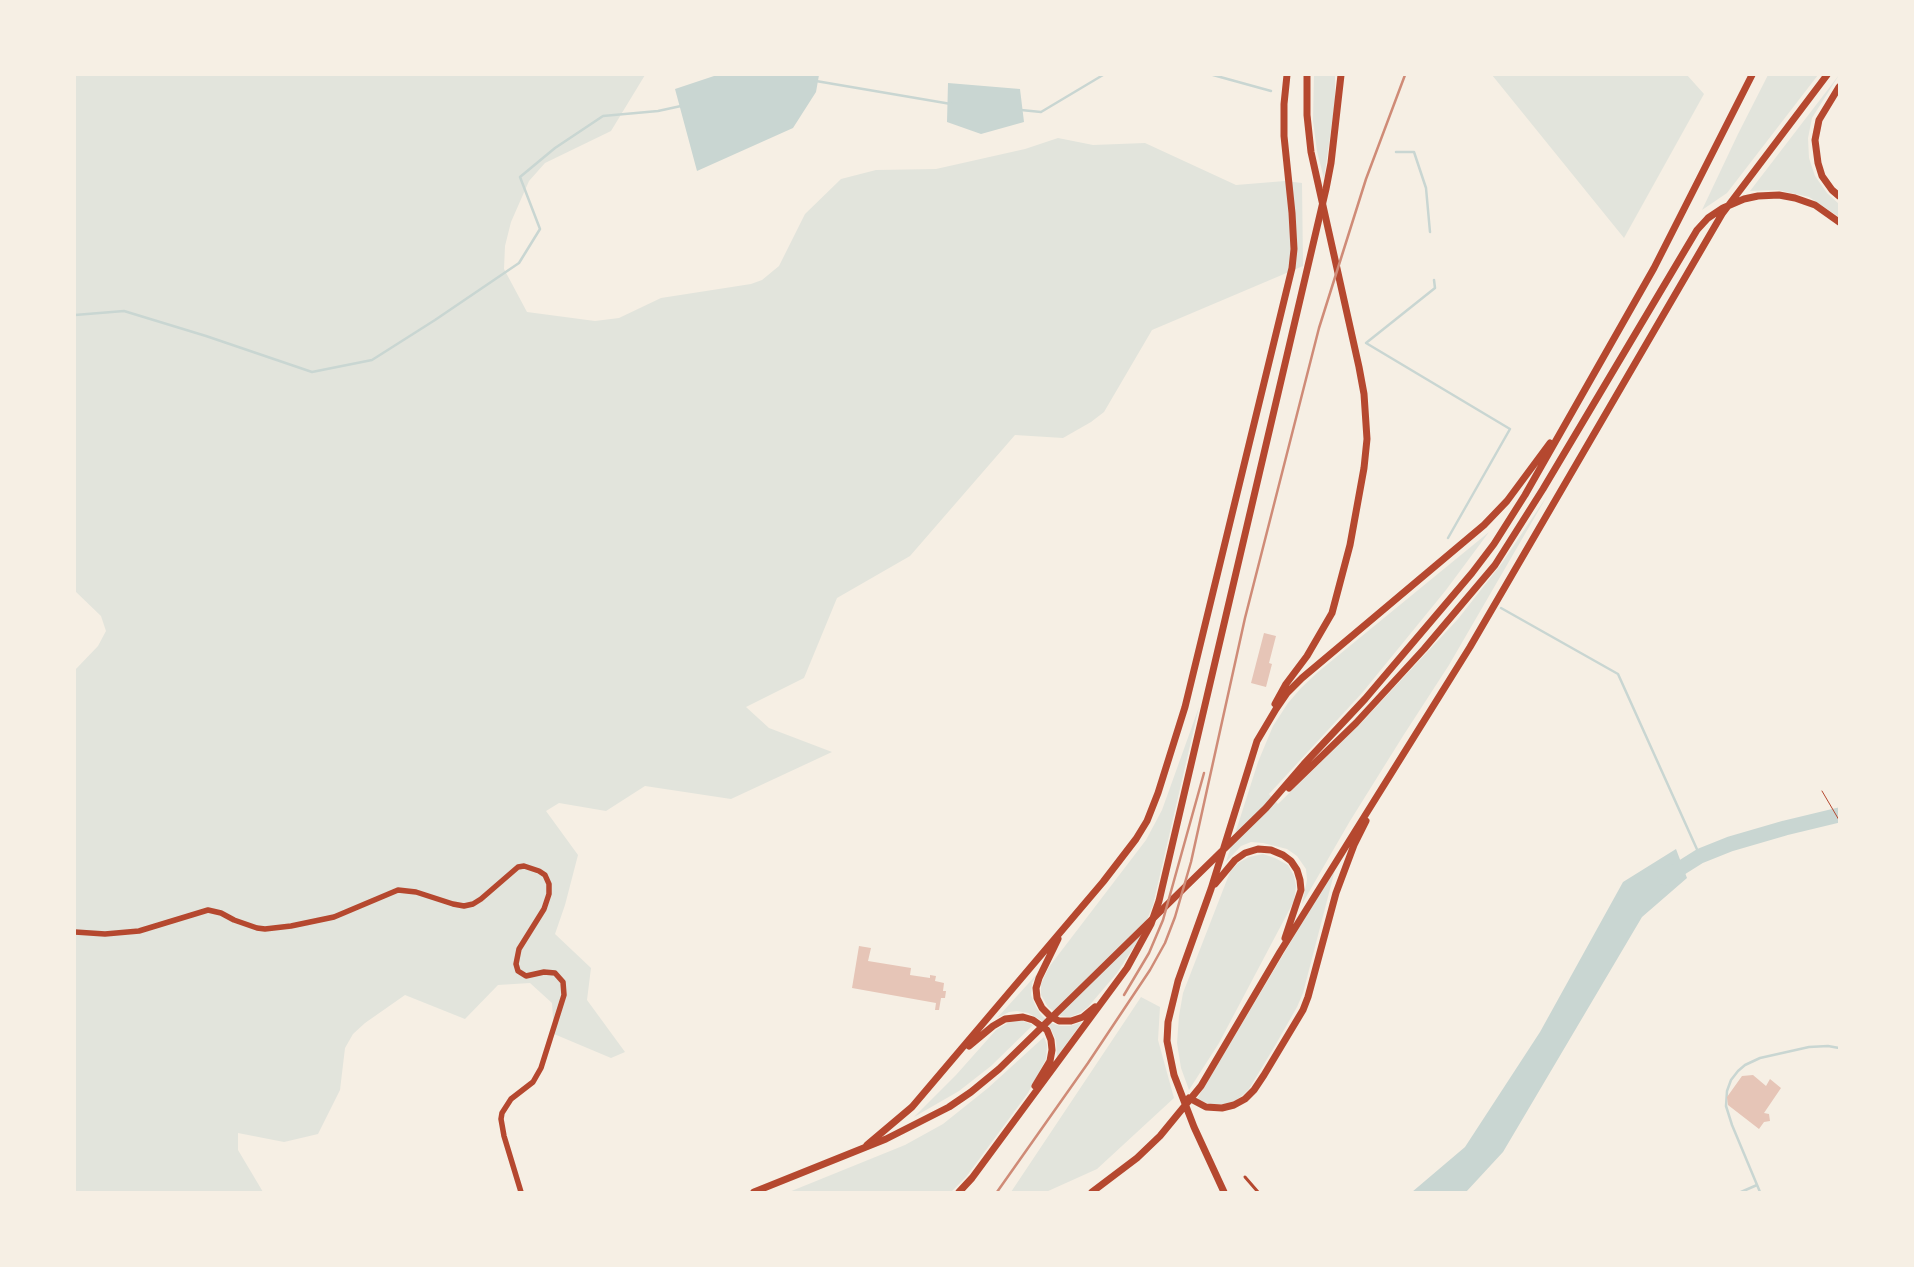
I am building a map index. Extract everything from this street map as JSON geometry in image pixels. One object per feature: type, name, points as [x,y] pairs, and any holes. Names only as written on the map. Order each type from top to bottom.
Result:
[{"type":"main road","points":[[863,1148],[912,1108],[1122,860],[1147,821],[1166,771],[1185,707],[1292,268],[1294,249],[1284,136],[1284,104],[1287,75]]},
{"type":"main road","points":[[1224,1192],[1194,1127],[1174,1075],[1167,1041],[1171,1005],[1211,889],[1247,769],[1263,729],[1286,684],[1307,656],[1332,613],[1342,578],[1357,509],[1367,439],[1364,394],[1359,367],[1316,177],[1307,115],[1307,75]]},
{"type":"main road","points":[[959,1192],[972,1178],[1112,989],[1139,947],[1151,924],[1159,901],[1326,189],[1331,163],[1341,75]]},
{"type":"main road","points":[[1266,808],[1391,669],[1483,558],[1526,495],[1658,260],[1752,75]]},
{"type":"main road","points":[[1092,1192],[1137,1158],[1154,1142],[1182,1112],[1201,1086],[1280,952],[1470,647],[1722,214],[1827,75]]},
{"type":"main road","points":[[1839,87],[1819,120],[1815,140],[1822,176],[1839,196]]},
{"type":"main road","points":[[754,1192],[886,1139],[949,1107],[971,1092],[999,1069],[1266,808],[1311,768],[1356,723],[1424,649],[1484,579],[1512,542],[1688,243],[1708,218],[1723,208],[1744,199],[1778,195],[1795,198],[1814,205],[1839,222]]},
{"type":"main road","points":[[1263,729],[1287,693],[1315,665],[1444,559],[1496,513],[1511,496],[1569,416]]},
{"type":"main road","points":[[1179,1090],[1199,1105],[1222,1108],[1234,1105],[1245,1099],[1254,1090],[1303,1010],[1345,866],[1366,821],[1393,771]]},
{"type":"main road","points":[[1211,889],[1235,860],[1245,853],[1258,849],[1271,850],[1284,855],[1291,862],[1300,880],[1301,890],[1280,952]]},
{"type":"main road","points":[[1063,930],[1039,978],[1036,988],[1037,998],[1042,1008],[1059,1021],[1071,1021],[1090,1011],[1112,989]]},
{"type":"main road","points":[[955,1057],[992,1026],[1005,1019],[1022,1017],[1033,1020],[1047,1030],[1052,1050],[1050,1061],[1002,1136]]},
{"type":"street","points":[[75,932],[105,934],[132,932],[208,910],[221,913],[249,926],[265,929],[274,928],[334,916],[398,890],[416,892],[464,906],[474,904],[482,899],[518,867],[524,866],[539,871],[545,876],[549,884],[549,894],[544,910],[519,948],[516,964],[518,971],[526,976],[544,972],[555,973],[563,982],[564,995],[541,1068],[533,1082],[511,1099],[502,1113],[501,1119],[504,1136],[520,1192]]},
{"type":"street","points":[[1245,1177],[1258,1192]]},
{"type":"path","points":[[1822,791],[1839,820]]},
{"type":"shaded area","points":[[75,75],[645,75],[611,131],[545,163],[529,181],[511,222],[505,246],[504,269],[527,312],[595,321],[619,318],[661,298],[751,284],[762,280],[779,266],[805,214],[841,179],[876,170],[936,169],[1025,149],[1058,138],[1093,145],[1145,143],[1236,185],[1285,181],[1302,183],[1303,266],[1152,330],[1104,412],[1063,438],[1015,435],[910,556],[837,598],[804,678],[746,707],[769,728],[832,752],[731,799],[645,786],[606,811],[559,803],[546,811],[578,855],[555,934],[591,968],[587,1000],[625,1052],[611,1058],[554,1034],[552,1003],[530,983],[498,985],[465,1019],[405,995],[365,1023],[353,1034],[345,1048],[340,1090],[318,1134],[284,1142],[238,1133],[238,1150],[263,1192],[75,1192],[75,670],[98,646],[106,631],[101,616],[75,591]]},
{"type":"shaded area","points":[[717,75],[819,75],[816,92],[793,128],[697,171],[675,89]]},
{"type":"shaded area","points":[[1314,75],[1335,75],[1335,101],[1324,179],[1317,151],[1313,121]]},
{"type":"shaded area","points":[[1492,75],[1687,75],[1704,94],[1624,238]]},
{"type":"shaded area","points":[[1768,75],[1818,75],[1727,193],[1702,210],[1738,134]]},
{"type":"shaded area","points":[[1839,75],[1812,118],[1808,138],[1809,158],[1815,176],[1827,193],[1839,204],[1839,217],[1809,197],[1778,190],[1750,191]]},
{"type":"shaded area","points":[[948,83],[1020,89],[1024,122],[981,134],[947,122]]},
{"type":"shaded area","points":[[1547,496],[1449,665],[1350,821],[1302,904],[1307,880],[1306,869],[1297,856],[1287,849],[1251,842],[1241,846],[1226,862],[1258,762],[1273,726],[1288,703],[1301,688],[1489,532],[1446,590],[1362,693],[1269,794],[1278,804],[1362,722],[1458,619],[1502,563]]},
{"type":"shaded area","points":[[1199,707],[1153,905],[1139,939],[1117,973],[1088,1007],[1070,1017],[1060,1016],[1048,1007],[1041,995],[1041,984],[1049,967],[1146,840],[1162,810]]},
{"type":"shaded area","points":[[1676,849],[1687,878],[1642,917],[1503,1152],[1466,1192],[1412,1192],[1465,1147],[1540,1032],[1623,882]]},
{"type":"shaded area","points":[[1263,854],[1288,865],[1294,876],[1296,886],[1294,901],[1219,1043],[1189,1090],[1181,1068],[1177,1043],[1183,993],[1230,872],[1238,863],[1249,857]]},
{"type":"shaded area","points":[[1336,866],[1303,993],[1276,1044],[1249,1089],[1235,1101],[1224,1104],[1210,1104],[1197,1099]]},
{"type":"shaded area","points":[[1037,974],[1032,983],[1031,995],[1042,1016],[1051,1023],[1060,1026],[1070,1026],[1082,1022],[1057,1057],[1056,1040],[1050,1027],[1039,1019],[1028,1013],[1017,1011],[1009,1012],[997,1018]]},
{"type":"shaded area","points":[[1141,997],[1160,1007],[1158,1040],[1174,1098],[1097,1169],[1046,1192],[1011,1192]]},
{"type":"shaded area","points":[[1011,1021],[1023,1021],[1033,1025],[991,1066],[959,1091],[914,1117],[956,1075],[996,1030]]},
{"type":"shaded area","points":[[1044,1037],[1047,1045],[1046,1059],[1028,1093],[966,1177],[951,1192],[789,1192],[905,1145],[943,1124],[988,1088]]},
{"type":"building","points":[[1264,633],[1276,636],[1269,663],[1272,664],[1266,687],[1251,683]]},
{"type":"building","points":[[859,946],[871,948],[868,961],[911,968],[910,975],[930,978],[930,975],[936,976],[935,981],[944,983],[943,991],[946,991],[945,998],[941,998],[939,1010],[935,1010],[936,1003],[852,988]]},
{"type":"building","points":[[1753,1075],[1766,1086],[1770,1079],[1781,1088],[1764,1113],[1769,1114],[1770,1121],[1764,1122],[1759,1129],[1728,1105],[1727,1097],[1742,1076]]},
{"type":"waterway","points":[[1021,110],[1041,112],[1103,75]]},
{"type":"waterway","points":[[1213,75],[1271,91]]},
{"type":"waterway","points":[[816,81],[951,104]]},
{"type":"waterway","points":[[75,315],[124,311],[206,336],[312,372],[372,360],[519,263],[540,229],[520,177],[555,148],[603,116],[658,111],[681,106]]},
{"type":"waterway","points":[[1396,152],[1414,152],[1426,188],[1430,232]]},
{"type":"waterway","points":[[1434,280],[1435,288],[1366,343],[1510,429],[1448,538]]},
{"type":"waterway","points":[[1501,608],[1618,674],[1700,856]]},
{"type":"waterway","points":[[1665,878],[1700,856],[1730,844],[1839,815]]},
{"type":"waterway","points":[[1760,1192],[1726,1106],[1727,1091],[1731,1080],[1745,1065],[1760,1058],[1809,1047],[1828,1046],[1839,1048]]},
{"type":"waterway","points":[[1741,1192],[1757,1185]]},
{"type":"railway","points":[[997,1192],[1088,1063],[1150,970],[1165,943],[1175,917],[1191,862],[1245,618],[1319,328],[1366,179],[1405,75]]},
{"type":"railway","points":[[1124,995],[1149,953],[1163,920],[1204,773]]}]
